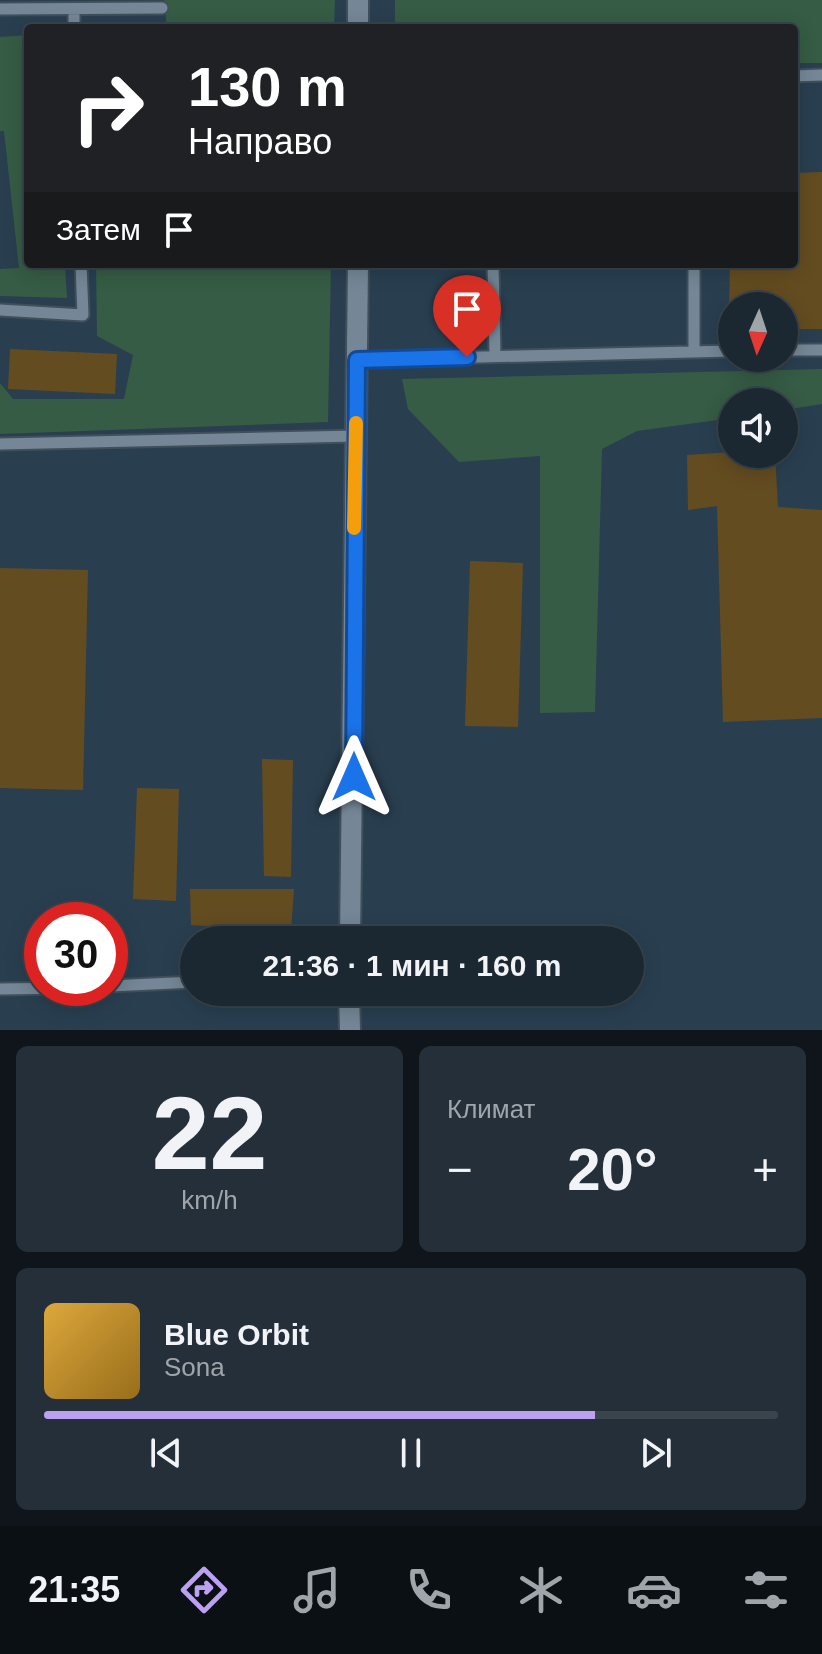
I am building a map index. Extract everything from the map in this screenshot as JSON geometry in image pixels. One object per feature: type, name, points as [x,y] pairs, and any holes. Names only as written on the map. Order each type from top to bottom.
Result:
[{"type":"street","points":[[358,0],[358,24]]},
{"type":"street","points":[[350,926],[358,268]]},
{"type":"street","points":[[349,1006],[350,1030]]},
{"type":"lane","points":[[0,9],[162,8]]},
{"type":"lane","points":[[74,10],[74,24]]},
{"type":"lane","points":[[798,76],[822,75]]},
{"type":"lane","points":[[0,310],[83,315],[81,268]]},
{"type":"lane","points":[[493,268],[495,356]]},
{"type":"lane","points":[[694,268],[694,352]]},
{"type":"lane","points":[[798,350],[822,350]]},
{"type":"lane","points":[[357,360],[718,351]]},
{"type":"lane","points":[[0,444],[356,436]]},
{"type":"lane","points":[[128,985],[180,983]]},
{"type":"lane","points":[[0,989],[24,989]]},
{"type":"shaded area","points":[[0,0],[822,0],[822,1030],[0,1030]]},
{"type":"green space","points":[[164,0],[335,0],[334,24],[167,24]]},
{"type":"green space","points":[[395,0],[822,0],[822,63],[798,63],[798,24],[395,24]]},
{"type":"green space","points":[[24,35],[24,268],[65,268],[67,298],[0,296],[0,269],[19,268],[4,131],[0,131],[0,37]]},
{"type":"green space","points":[[96,268],[331,268],[328,422],[0,434],[0,383],[13,399],[124,399],[133,355],[97,336]]},
{"type":"green space","points":[[822,369],[822,404],[798,408],[798,388],[718,388],[718,420],[637,431],[602,449],[595,712],[540,713],[540,456],[459,462],[408,409],[402,379],[798,372],[798,370]]},
{"type":"building","points":[[822,172],[822,329],[798,329],[798,292],[729,292],[730,268],[798,268],[798,173]]},
{"type":"building","points":[[10,349],[117,354],[115,394],[8,389]]},
{"type":"building","points":[[718,453],[718,468],[776,468],[778,507],[822,510],[822,718],[723,722],[717,506],[688,510],[687,455]]},
{"type":"building","points":[[470,561],[523,563],[518,727],[465,726]]},
{"type":"building","points":[[0,568],[88,570],[83,790],[0,788]]},
{"type":"building","points":[[262,759],[293,760],[291,877],[264,876]]},
{"type":"building","points":[[137,788],[179,789],[176,901],[133,899]]},
{"type":"building","points":[[190,889],[294,889],[291,926],[191,925]]},
{"type":"slow traffic","points":[[354,528],[356,423]]},
{"type":"route","points":[[354,777],[357,360],[467,357]]}]
